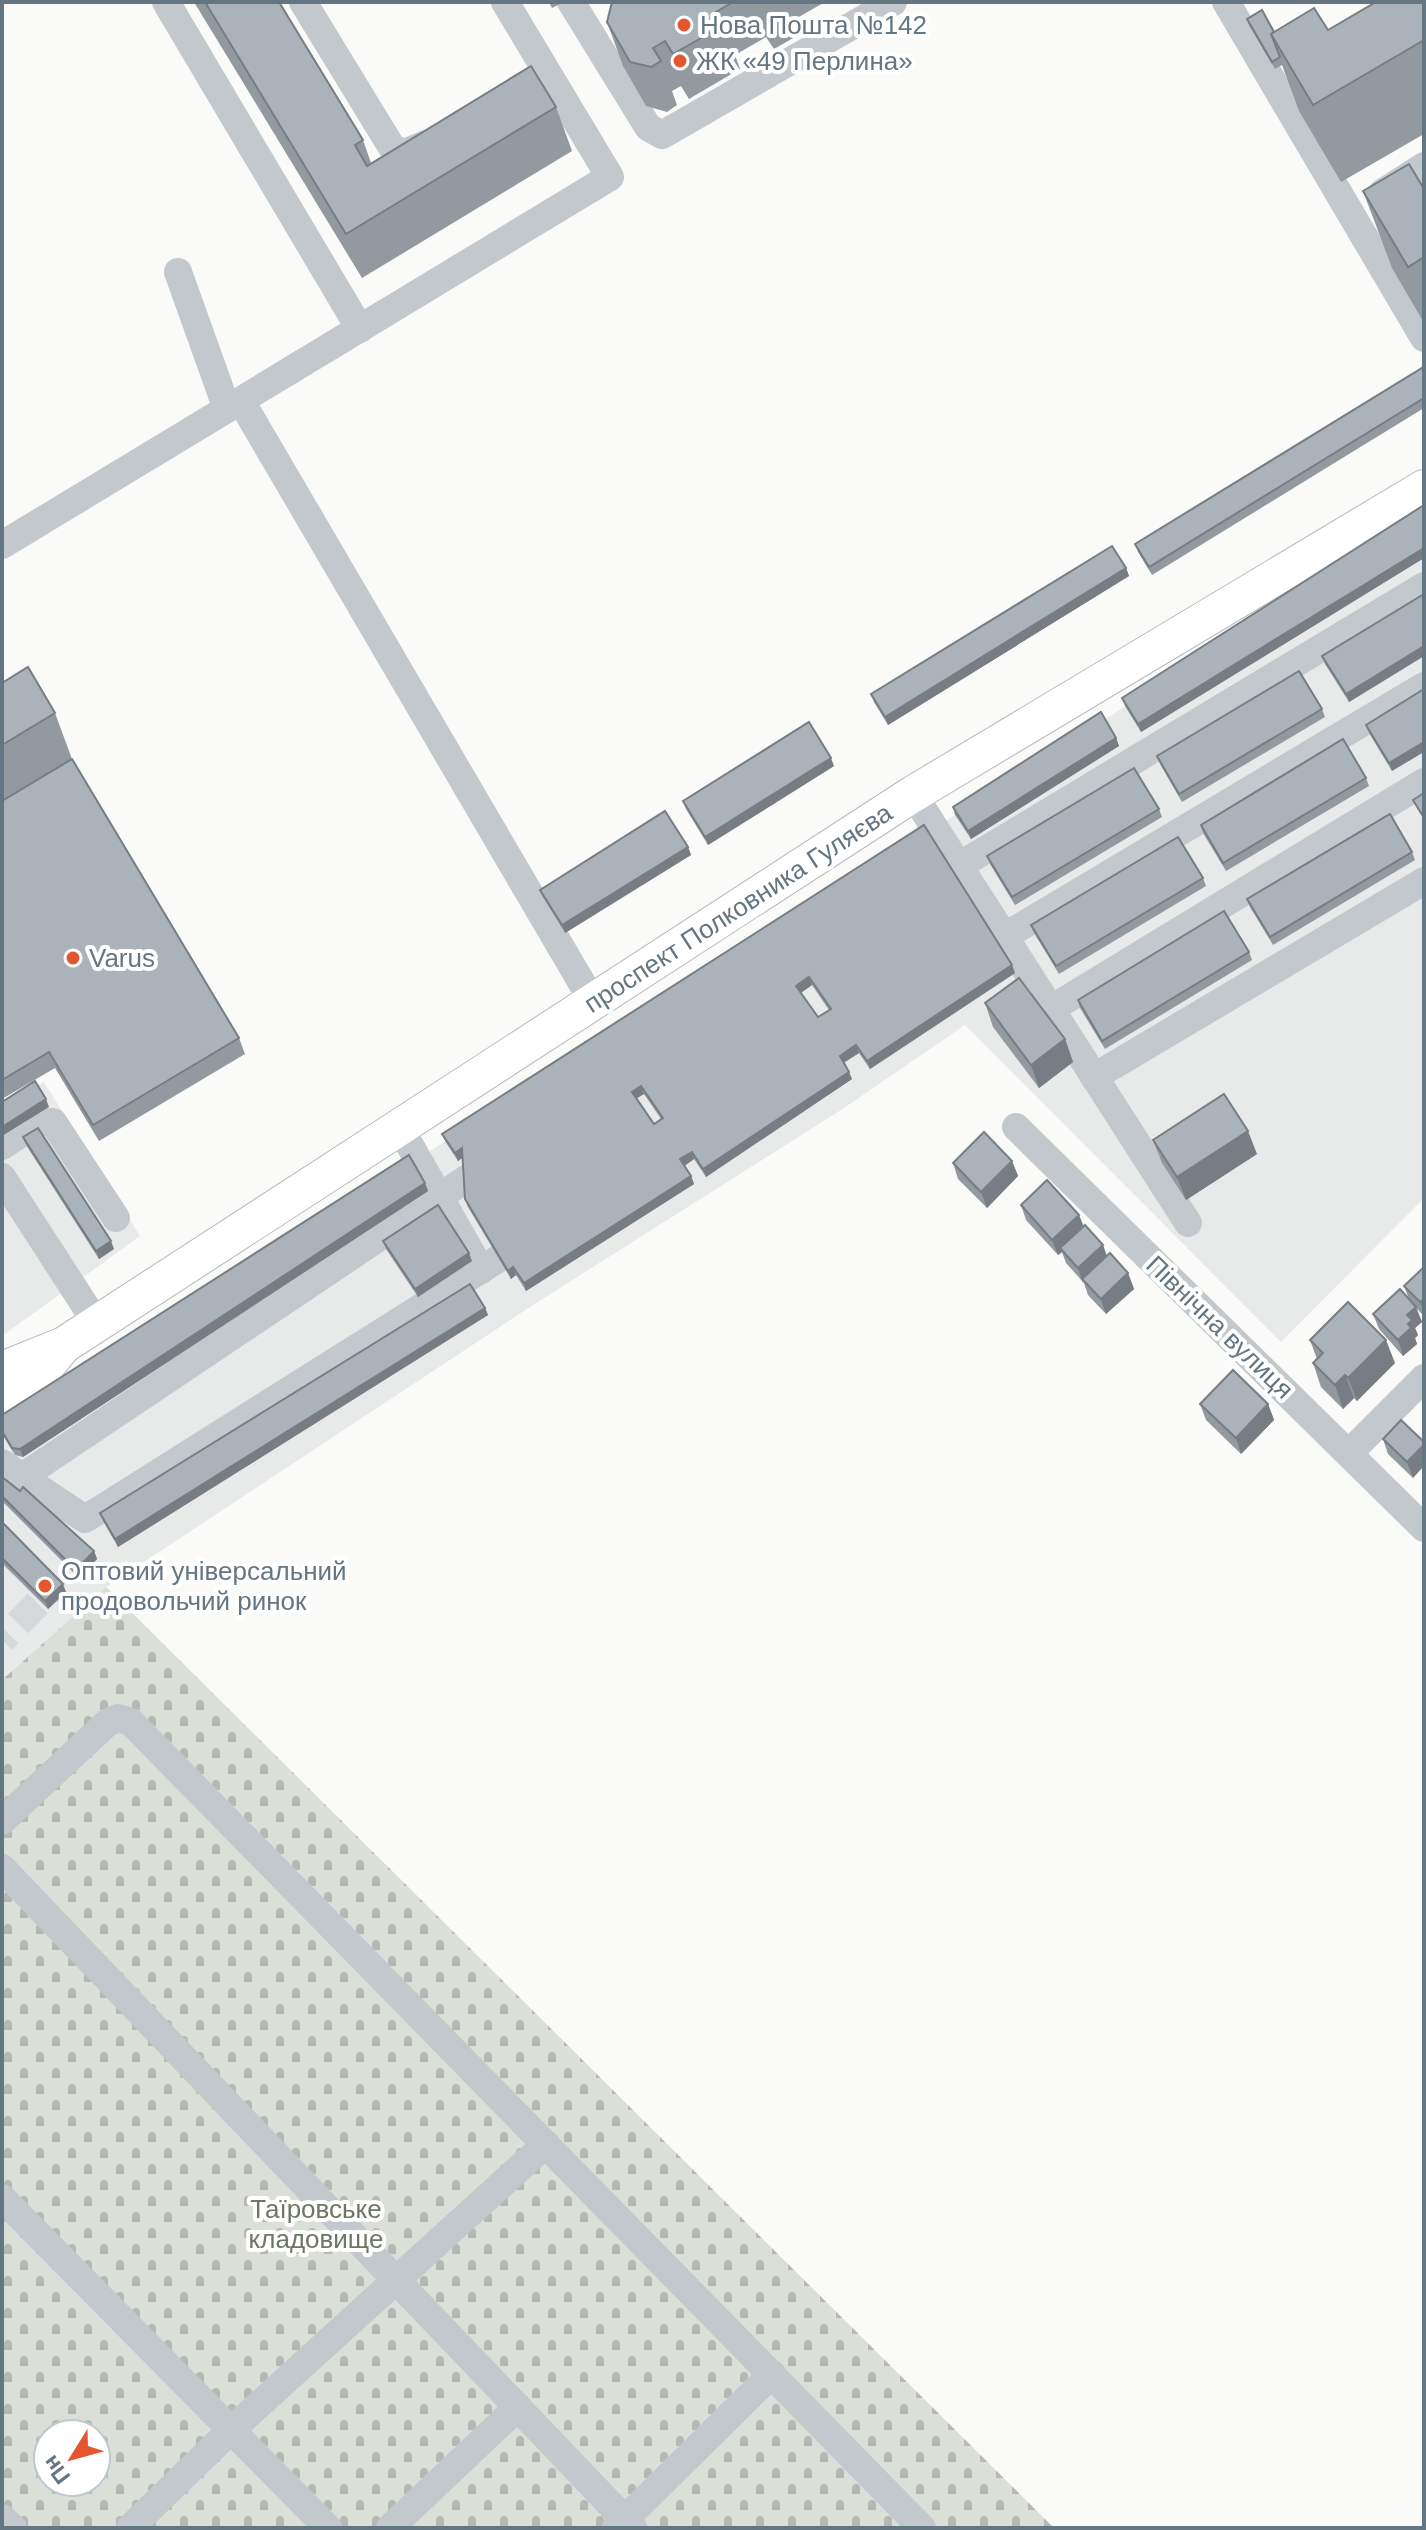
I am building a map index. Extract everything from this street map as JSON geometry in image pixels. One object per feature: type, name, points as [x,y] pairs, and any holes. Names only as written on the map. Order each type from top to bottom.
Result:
[{"type":"main road","name":"проспект Полковника Гуляєва","points":[[2,1370],[64,1345],[913,794],[1424,488]]},
{"type":"main road","name":"проспект Полковника Гуляєва","points":[[2,1406],[27,1389],[64,1345]]},
{"type":"street","points":[[166,2],[360,329]]},
{"type":"street","points":[[303,2],[391,146],[402,154],[414,151],[454,126]]},
{"type":"street","points":[[2,545],[610,177],[505,2]]},
{"type":"street","points":[[571,2],[648,127],[656,135],[667,135],[893,2]]},
{"type":"street","points":[[1231,4],[1424,338]]},
{"type":"street","points":[[602,54],[619,44],[626,34]]},
{"type":"street","points":[[519,85],[545,69]]},
{"type":"street","points":[[1278,89],[1303,74]]},
{"type":"street","points":[[1351,212],[1424,166]]},
{"type":"street","points":[[1376,255],[1400,240]]},
{"type":"street","points":[[178,272],[234,405],[593,1002]]},
{"type":"street","points":[[955,868],[1424,586]]},
{"type":"street","points":[[1000,940],[1424,686]]},
{"type":"street","points":[[1051,1009],[1424,782]]},
{"type":"street","points":[[913,794],[1000,940],[1051,1009],[1188,1223]]},
{"type":"street","points":[[1094,1077],[1424,881]]},
{"type":"street","points":[[2,1146],[38,1122],[53,1122],[116,1218]]},
{"type":"street","name":"Північна вулиця","points":[[1016,1127],[1424,1528]]},
{"type":"street","points":[[400,1128],[439,1197],[490,1264],[85,1519],[12,1470],[439,1197],[466,1179]]},
{"type":"street","points":[[2,1177],[97,1324]]},
{"type":"street","points":[[1349,1453],[1424,1378]]},
{"type":"street","points":[[2,1821],[107,1723],[118,1718],[131,1722],[772,2374],[906,2522]]},
{"type":"street","points":[[2,1868],[518,2407],[625,2525],[772,2374]]},
{"type":"street","points":[[130,2528],[231,2430],[546,2144]]},
{"type":"street","points":[[2,2198],[328,2528]]},
{"type":"street","points":[[390,2528],[518,2407]]},
{"type":"street","points":[[2,2518],[13,2528]]},
{"type":"shaded area","points":[[1424,515],[1424,1198],[1281,1342],[965,1025],[841,1110],[533,1305],[106,1587],[2,1680],[2,1425]]},
{"type":"shaded area","points":[[44,1082],[140,1236],[2,1336],[2,1109]]},
{"type":"green space","name":"Таїровське кладовище","points":[[106,1587],[1054,2528],[2,2528],[2,1680]]},
{"type":"building","points":[[205,2],[279,2],[363,140],[355,145],[367,166],[531,66],[556,107],[346,234]]},
{"type":"building","points":[[612,2],[733,2],[716,12],[724,25],[673,54],[665,41],[653,48],[661,61],[651,67],[630,62],[607,22]]},
{"type":"building","points":[[1376,2],[1424,2],[1424,40],[1313,105],[1271,34],[1314,8],[1328,30]]},
{"type":"building","points":[[1262,10],[1274,32],[1271,34],[1280,57],[1272,62],[1247,19]]},
{"type":"building","points":[[1409,164],[1424,189],[1424,257],[1408,267],[1363,191]]},
{"type":"building","points":[[1422,368],[1424,398],[1149,567],[1135,544]]},
{"type":"building","points":[[1424,505],[1424,548],[1138,724],[1122,698]]},
{"type":"building","points":[[1112,546],[1126,568],[885,717],[871,694]]},
{"type":"building","points":[[1424,594],[1424,646],[1346,694],[1322,656]]},
{"type":"building","points":[[28,667],[55,713],[2,745],[2,683]]},
{"type":"building","points":[[1299,671],[1322,709],[1179,794],[1157,756]]},
{"type":"building","points":[[1424,689],[1424,742],[1389,763],[1366,725]]},
{"type":"building","points":[[1101,712],[1116,738],[968,831],[953,807]]},
{"type":"building","points":[[809,722],[831,758],[705,837],[683,801]]},
{"type":"building","points":[[1343,739],[1366,778],[1223,863],[1201,825]]},
{"type":"building","points":[[72,759],[239,1038],[93,1125],[49,1052],[2,1080],[2,801]]},
{"type":"building","points":[[1134,768],[1159,809],[1012,897],[987,856]]},
{"type":"building","points":[[1424,793],[1424,818],[1413,800]]},
{"type":"building","points":[[665,811],[688,847],[562,925],[540,890]]},
{"type":"building","points":[[1390,814],[1412,852],[1270,937],[1247,899]]},
{"type":"building","points":[[924,825],[1012,965],[867,1061],[856,1045],[840,1056],[849,1072],[703,1169],[692,1152],[680,1159],[691,1176],[524,1283],[513,1267],[508,1271],[465,1199],[462,1148],[455,1153],[442,1134]],"holes":[[[809,977],[831,1009],[818,1017],[796,986]],[[641,1086],[663,1118],[654,1124],[632,1092]]]},
{"type":"building","points":[[1178,837],[1203,878],[1056,966],[1031,925]]},
{"type":"building","points":[[1224,911],[1249,952],[1102,1041],[1078,1000]]},
{"type":"building","points":[[1019,978],[1065,1039],[1031,1065],[985,1003]]},
{"type":"building","points":[[35,1081],[46,1099],[2,1127],[2,1102]]},
{"type":"building","points":[[1224,1094],[1248,1131],[1177,1177],[1153,1140]]},
{"type":"building","points":[[38,1128],[111,1241],[96,1251],[23,1137]]},
{"type":"building","points":[[984,1132],[1012,1161],[981,1192],[953,1163]]},
{"type":"building","points":[[409,1155],[425,1183],[20,1449],[12,1448],[2,1431],[2,1415]]},
{"type":"building","points":[[1047,1180],[1079,1215],[1052,1240],[1021,1205]]},
{"type":"building","points":[[438,1205],[469,1253],[415,1289],[383,1241]]},
{"type":"building","points":[[1085,1225],[1103,1245],[1078,1268],[1060,1248]]},
{"type":"building","points":[[1110,1253],[1128,1273],[1101,1299],[1082,1279]]},
{"type":"building","points":[[1424,1267],[1424,1299],[1420,1302],[1404,1286]]},
{"type":"building","points":[[470,1284],[485,1308],[115,1539],[100,1513]]},
{"type":"building","points":[[1400,1289],[1416,1307],[1407,1315],[1412,1320],[1408,1324],[1411,1328],[1398,1340],[1373,1314]]},
{"type":"building","points":[[1348,1302],[1386,1340],[1348,1378],[1345,1375],[1335,1385],[1313,1363],[1323,1353],[1310,1340]]},
{"type":"building","points":[[1233,1370],[1268,1404],[1236,1438],[1200,1404]]},
{"type":"building","points":[[1401,1420],[1424,1442],[1407,1462],[1383,1439]]},
{"type":"building","points":[[2,1477],[20,1491],[23,1487],[94,1551],[76,1570],[2,1496]]},
{"type":"building","points":[[2,1522],[63,1584],[45,1601],[2,1558]]},
{"type":"tunnel","points":[[2,1545],[50,1591],[2,1640]]},
{"type":"place","name":"Нова Пошта №142","points":[[684,25]]},
{"type":"place","name":"ЖК «49 Перлина»","points":[[680,61]]},
{"type":"place","name":"Varus","points":[[73,958]]},
{"type":"place","name":"Оптовий універсальний продовольчий ринок","points":[[45,1586]]}]
